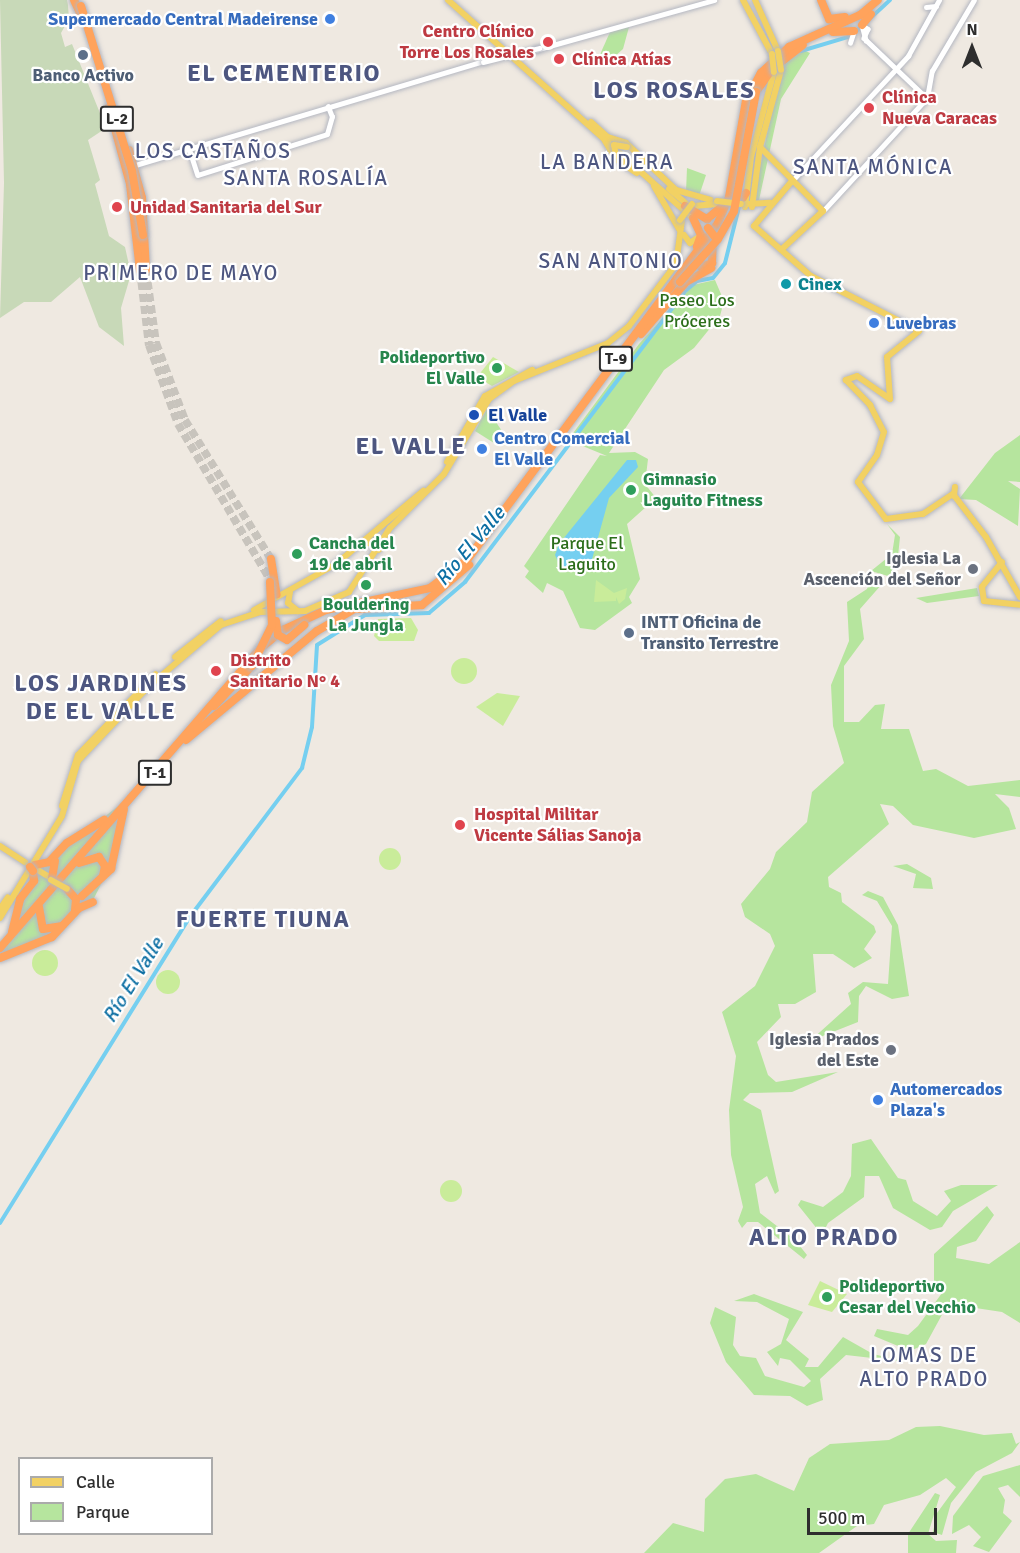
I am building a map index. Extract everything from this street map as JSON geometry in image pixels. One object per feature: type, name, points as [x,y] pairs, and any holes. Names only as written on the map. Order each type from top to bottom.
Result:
[{"type":"highway","points":[[819,1],[834,20],[881,0]]},
{"type":"highway","name":"T-9","points":[[862,25],[881,0]]},
{"type":"highway","name":"T-9","points":[[789,47],[860,15],[881,0]]},
{"type":"highway","name":"T-9","points":[[344,606],[430,588],[456,572],[488,532],[718,223],[735,176],[750,90],[772,59],[826,25],[819,1]]},
{"type":"highway","name":"L-2","points":[[78,3],[113,113],[131,180],[143,270]]},
{"type":"highway","name":"T-9","points":[[355,609],[422,605],[443,592],[473,560],[680,282],[718,239],[734,211],[756,92],[772,69],[806,43],[871,14]]},
{"type":"highway","points":[[833,32],[854,31]]},
{"type":"highway","points":[[714,238],[713,261],[701,267],[698,258],[723,220],[735,176],[745,114],[756,84],[775,59],[806,43]]},
{"type":"highway","points":[[113,113],[136,193],[140,239]]},
{"type":"highway","points":[[735,176],[745,202]]},
{"type":"highway","points":[[690,205],[702,218],[717,215],[735,176]]},
{"type":"highway","points":[[641,334],[686,282],[712,266],[718,255],[714,238],[690,205]]},
{"type":"highway","points":[[693,218],[707,229]]},
{"type":"highway","name":"T-9","points":[[682,269],[701,239],[693,218]]},
{"type":"highway","points":[[414,591],[448,573],[488,532]]},
{"type":"highway","points":[[194,725],[256,664],[272,625],[271,559]]},
{"type":"highway","name":"T-9","points":[[215,713],[332,620],[355,609],[433,591],[473,560]]},
{"type":"highway","points":[[272,580],[276,617],[283,640],[295,638],[304,625],[344,606]]},
{"type":"highway","name":"T-1","points":[[3,942],[79,863],[185,739],[194,725],[275,636],[303,619],[344,606]]},
{"type":"highway","points":[[215,713],[256,664],[276,617]]},
{"type":"highway","name":"T-1","points":[[0,956],[127,799],[185,739],[215,713]]},
{"type":"highway","points":[[3,942],[20,899],[34,881],[28,865],[49,862],[127,799]]},
{"type":"highway","points":[[0,956],[52,937],[79,908],[92,902],[95,890],[113,865],[124,809]]},
{"type":"highway","points":[[67,888],[76,905],[59,927],[41,926],[41,904],[30,909],[22,903],[35,884],[51,879],[50,867],[74,845],[79,854],[68,871]]},
{"type":"highway","points":[[67,888],[87,893],[104,874],[99,857],[79,863]]},
{"type":"highway","points":[[82,897],[95,890]]},
{"type":"main road","points":[[448,0],[513,55]]},
{"type":"main road","points":[[454,0],[607,142],[690,205],[712,202],[773,201]]},
{"type":"main road","points":[[743,0],[775,52]]},
{"type":"main road","points":[[745,202],[777,71],[775,52],[755,0]]},
{"type":"main road","points":[[607,142],[626,143],[638,167],[693,218]]},
{"type":"main road","points":[[654,186],[697,227],[698,240],[687,242],[681,224],[638,167],[627,147],[615,145],[616,156],[628,164],[638,167],[654,174],[688,196],[712,202]]},
{"type":"main road","points":[[757,146],[823,211],[785,252]]},
{"type":"main road","points":[[745,202],[757,146]]},
{"type":"main road","points":[[654,174],[699,214],[711,216],[714,208],[712,202]]},
{"type":"main road","points":[[792,181],[753,227],[811,276],[918,331],[887,357],[890,399],[857,376],[846,380],[870,405],[884,432],[877,455],[858,483],[886,519],[923,514],[952,493],[1002,562],[1019,595],[1012,604]]},
{"type":"main road","points":[[661,192],[669,196]]},
{"type":"main road","points":[[745,202],[764,212]]},
{"type":"main road","points":[[336,564],[430,484],[494,388],[621,330],[673,262],[681,224],[690,205]]},
{"type":"main road","points":[[36,853],[63,813],[78,761],[177,659],[228,622],[260,612],[305,611],[346,595],[382,543],[444,474],[489,399],[514,381],[608,343],[629,326],[676,264],[681,224]]},
{"type":"main road","points":[[0,909],[36,853],[61,808],[75,759],[124,704],[209,627],[292,590],[374,541],[382,543]]},
{"type":"main road","points":[[374,541],[379,550]]},
{"type":"main road","points":[[994,571],[998,555]]},
{"type":"main road","points":[[1002,562],[982,587],[984,600],[1020,606]]},
{"type":"main road","points":[[994,571],[1003,570],[1009,577]]},
{"type":"main road","points":[[292,590],[290,607],[305,611]]},
{"type":"main road","points":[[0,848],[67,888]]},
{"type":"main road","points":[[0,918],[19,881]]},
{"type":"street","points":[[130,167],[454,70],[542,48],[709,0]]},
{"type":"street","points":[[481,63],[714,0]]},
{"type":"street","points":[[792,181],[895,69],[939,0]]},
{"type":"street","points":[[823,211],[927,98],[932,71],[974,0]]},
{"type":"street","points":[[930,17],[926,7],[936,6]]},
{"type":"street","points":[[862,25],[868,29],[864,40]]},
{"type":"street","points":[[864,40],[850,43],[854,31],[864,40],[895,69],[927,98]]},
{"type":"street","points":[[332,119],[342,108],[454,70]]},
{"type":"street","points":[[189,148],[198,175],[330,132],[332,119],[327,107]]},
{"type":"green space","points":[[0,0],[67,0],[69,19],[61,33],[65,47],[72,44],[106,128],[88,140],[100,180],[95,184],[109,236],[125,247],[131,274],[121,308],[124,346],[99,327],[80,277],[51,302],[24,302],[0,318],[4,183]]},
{"type":"green space","points":[[629,27],[623,49],[613,58],[598,59],[610,32]]},
{"type":"green space","points":[[799,48],[810,53],[781,99],[759,200],[753,202],[783,56]]},
{"type":"green space","points":[[687,168],[706,175],[699,196],[686,192]]},
{"type":"green space","name":"Parque El Laguito","points":[[715,280],[724,301],[720,316],[694,348],[664,370],[609,453],[635,452],[648,459],[645,484],[656,498],[627,524],[640,579],[629,597],[632,603],[595,630],[580,628],[563,591],[547,583],[543,593],[525,577],[529,571],[524,566],[600,455],[607,456],[568,440],[639,344],[693,285]]},
{"type":"green space","name":"Polideportivo El Valle","points":[[493,357],[519,372],[492,386],[477,377]]},
{"type":"green space","points":[[487,409],[502,431],[494,443],[475,431]]},
{"type":"green space","points":[[1020,435],[1020,482],[1008,481],[1020,489],[1018,526],[976,500],[959,499],[995,453]]},
{"type":"green space","points":[[887,524],[900,537],[897,566],[888,576],[871,571],[892,554],[895,535]]},
{"type":"green space","points":[[596,580],[614,593],[627,588],[625,599],[619,604],[616,597],[616,601],[594,602]]},
{"type":"green space","points":[[870,580],[882,584],[860,609],[864,639],[844,666],[844,722],[859,722],[875,705],[885,704],[881,729],[909,729],[923,771],[936,769],[968,786],[1020,780],[1020,797],[995,794],[1009,808],[1016,829],[974,838],[913,825],[893,806],[880,804],[889,824],[828,877],[829,887],[841,893],[842,902],[874,926],[876,932],[864,949],[872,958],[854,968],[833,954],[813,954],[816,992],[795,1004],[778,1004],[781,1017],[757,1042],[768,1075],[776,1082],[838,1072],[792,1092],[750,1093],[743,1100],[761,1110],[779,1191],[775,1194],[767,1176],[755,1184],[760,1213],[795,1240],[807,1255],[804,1259],[758,1222],[747,1222],[742,1228],[738,1221],[743,1207],[731,1155],[729,1110],[736,1056],[722,1012],[755,986],[775,946],[770,934],[745,917],[741,904],[770,869],[776,852],[807,822],[812,792],[844,763],[833,726],[831,685],[849,641],[847,602],[867,589]]},
{"type":"green space","points":[[977,588],[979,596],[927,603],[916,598]]},
{"type":"green space","points":[[411,618],[418,630],[414,641],[379,641],[374,636],[378,619]]},
{"type":"green space","points":[[464,658],[473,662],[477,671],[473,680],[464,684],[455,680],[451,671],[455,662]]},
{"type":"green space","points":[[497,693],[520,696],[503,726],[476,707]]},
{"type":"green space","points":[[127,799],[12,931],[34,873]]},
{"type":"green space","points":[[124,809],[115,857],[93,900],[41,942],[0,954]]},
{"type":"green space","points":[[390,848],[400,855],[401,859],[394,869],[390,870],[380,863],[379,859],[386,849]]},
{"type":"green space","points":[[907,864],[931,878],[933,889],[913,888],[916,874],[893,866]]},
{"type":"green space","points":[[868,891],[883,897],[898,925],[909,996],[892,999],[866,986],[859,996],[858,1022],[810,1041],[851,1004],[848,993],[863,982],[888,984],[892,926],[877,901],[862,895]]},
{"type":"green space","points":[[45,950],[54,954],[58,963],[54,972],[45,976],[36,972],[32,963],[36,954]]},
{"type":"green space","points":[[168,970],[173,971],[179,977],[179,987],[173,993],[168,994],[163,993],[157,987],[156,982],[157,977],[163,971]]},
{"type":"green space","points":[[871,1139],[898,1178],[906,1180],[913,1201],[937,1216],[951,1201],[944,1191],[961,1185],[998,1185],[953,1211],[942,1227],[930,1230],[893,1208],[879,1176],[865,1176],[864,1197],[828,1223],[822,1235],[798,1205],[801,1200],[823,1207],[843,1192],[851,1176],[852,1144]]},
{"type":"green space","points":[[451,1180],[459,1183],[462,1191],[459,1199],[451,1202],[443,1199],[440,1191],[443,1183]]},
{"type":"green space","points":[[987,1206],[994,1215],[976,1241],[957,1247],[956,1258],[989,1264],[1020,1242],[1020,1323],[1002,1312],[969,1307],[957,1315],[944,1311],[926,1344],[910,1351],[874,1336],[877,1329],[908,1335],[918,1326],[942,1293],[934,1284],[934,1254]]},
{"type":"green space","name":"Polideportivo Cesar del Vecchio","points":[[820,1281],[847,1294],[832,1312],[808,1305]]},
{"type":"green space","points":[[754,1294],[803,1312],[786,1340],[809,1359],[805,1367],[818,1367],[843,1337],[873,1354],[907,1362],[846,1355],[820,1379],[823,1400],[807,1406],[790,1396],[754,1395],[726,1362],[710,1323],[715,1307],[736,1317],[733,1345],[740,1356],[756,1358],[765,1376],[804,1387],[811,1381],[790,1360],[780,1358],[778,1366],[767,1352],[781,1344],[789,1319],[757,1302],[734,1301]]},
{"type":"green space","points":[[940,1426],[984,1435],[1012,1433],[1016,1444],[1020,1442],[1012,1453],[976,1472],[951,1503],[942,1535],[933,1532],[937,1513],[956,1487],[946,1478],[920,1495],[884,1505],[874,1524],[857,1526],[819,1553],[644,1553],[673,1523],[704,1532],[705,1499],[725,1479],[756,1474],[794,1491],[809,1458],[830,1444],[889,1440],[916,1427]]},
{"type":"green space","points":[[1020,1465],[1020,1497],[1008,1485],[998,1488],[1005,1500],[1003,1513],[1012,1521],[989,1552],[973,1546],[981,1537],[969,1525],[952,1534],[953,1516],[983,1476]]},
{"type":"green space","points":[[935,1493],[940,1495],[928,1534],[936,1541],[957,1540],[956,1553],[908,1553],[908,1534]]},
{"type":"water","points":[[627,460],[636,460],[638,467],[609,498],[591,563],[582,572],[562,570],[555,555],[559,544]]},
{"type":"waterway","name":"Río El Valle","points":[[801,51],[851,36],[890,0]]},
{"type":"waterway","name":"Río El Valle","points":[[0,1223],[189,918],[302,768],[312,727],[317,645],[365,615],[429,613],[465,582],[684,292],[697,281],[713,278],[725,263],[740,203]]},
{"type":"tunnel","points":[[140,270],[149,345],[178,424],[268,576]]},
{"type":"tunnel","points":[[146,270],[156,343],[185,420],[271,559]]},
{"type":"place","name":"Supermercado Central Madeirense","points":[[330,19]]},
{"type":"place","name":"Centro Clínico Torre Los Rosales","points":[[548,42]]},
{"type":"place","name":"Banco Activo","points":[[83,55]]},
{"type":"place","name":"Clínica Atías","points":[[559,59]]},
{"type":"place","name":"Clínica Nueva Caracas","points":[[869,108]]},
{"type":"place","name":"Unidad Sanitaria del Sur","points":[[117,207]]},
{"type":"place","name":"Cinex","points":[[786,284]]},
{"type":"place","name":"Luvebras","points":[[874,323]]},
{"type":"place","name":"Polideportivo El Valle","points":[[497,368]]},
{"type":"place","name":"El Valle","points":[[474,415]]},
{"type":"place","name":"Centro Comercial El Valle","points":[[482,449]]},
{"type":"place","name":"Gimnasio Laguito Fitness","points":[[631,490]]},
{"type":"place","name":"Cancha del 19 de abril","points":[[297,554]]},
{"type":"place","name":"Iglesia La Ascención del Señor","points":[[973,569]]},
{"type":"place","name":"Bouldering La Jungla","points":[[366,585]]},
{"type":"place","name":"INTT Oficina de Transito Terrestre","points":[[629,633]]},
{"type":"place","name":"Distrito Sanitario N° 4","points":[[216,671]]},
{"type":"place","name":"Hospital Militar Vicente Sálias Sanoja","points":[[460,825]]},
{"type":"place","name":"Iglesia Prados del Este","points":[[891,1050]]},
{"type":"place","name":"Automercados Plaza's","points":[[878,1100]]},
{"type":"place","name":"Polideportivo Cesar del Vecchio","points":[[827,1297]]},
{"type":"district","name":"EL CEMENTERIO","points":[[284,74]]},
{"type":"district","name":"LOS ROSALES","points":[[674,91]]},
{"type":"district","name":"LOS CASTAÑOS","points":[[213,151]]},
{"type":"district","name":"LA BANDERA","points":[[607,162]]},
{"type":"district","name":"SANTA MÓNICA","points":[[873,167]]},
{"type":"district","name":"SANTA ROSALÍA","points":[[306,178]]},
{"type":"district","name":"SAN ANTONIO","points":[[611,261]]},
{"type":"district","name":"PRIMERO DE MAYO","points":[[181,273]]},
{"type":"district","name":"EL VALLE","points":[[411,447]]},
{"type":"district","name":"LOS JARDINES DE EL VALLE","points":[[101,698]]},
{"type":"district","name":"FUERTE TIUNA","points":[[263,920]]},
{"type":"district","name":"ALTO PRADO","points":[[824,1238]]},
{"type":"district","name":"LOMAS DE ALTO PRADO","points":[[924,1367]]},
{"type":"park label","name":"Paseo Los Próceres","points":[[697,311]]}]
